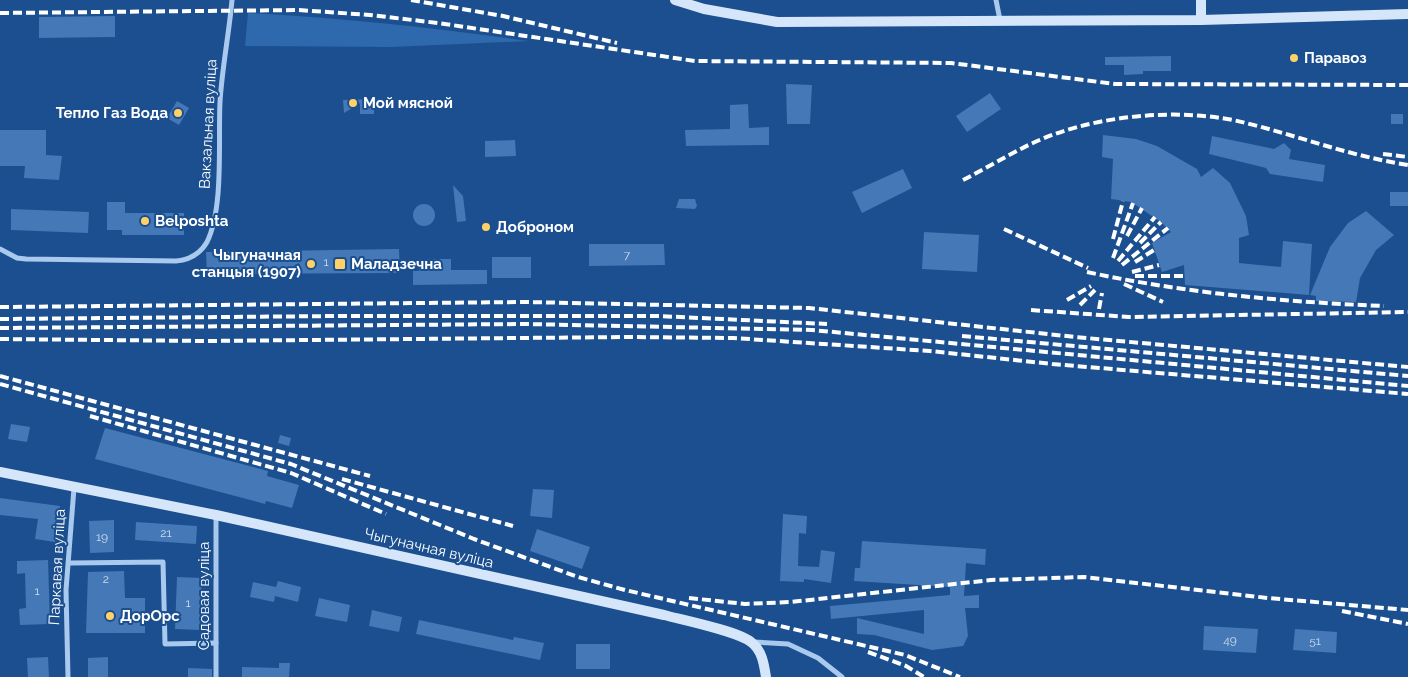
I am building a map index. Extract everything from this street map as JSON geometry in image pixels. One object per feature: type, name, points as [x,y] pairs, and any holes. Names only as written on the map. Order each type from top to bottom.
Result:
[{"type":"main road","points":[[675,0],[704,9],[777,22],[1201,20],[1408,14]]},
{"type":"main road","points":[[1201,0],[1201,20]]},
{"type":"main road","name":"Чыгуначная вуліца","points":[[0,472],[216,515],[664,615],[728,632],[751,642]]},
{"type":"main road","points":[[751,642],[763,658],[766,677]]},
{"type":"street","name":"Вакзальная вуліца","points":[[0,249],[17,258],[176,261],[184,260],[199,251],[206,244],[216,206],[222,76],[232,0]]},
{"type":"street","points":[[996,0],[1000,20]]},
{"type":"street","name":"Паркавая вуліца","points":[[68,677],[66,594],[70,563],[74,488]]},
{"type":"street","name":"Садовая вуліца","points":[[216,515],[216,677]]},
{"type":"street","points":[[70,563],[163,562],[165,644],[216,643]]},
{"type":"street","name":"Чыгуначная вуліца","points":[[751,642],[788,644],[818,658],[842,677]]},
{"type":"shaded area","points":[[248,13],[388,24],[529,41],[392,47],[245,46]]},
{"type":"building","points":[[115,16],[115,37],[39,38],[39,17]]},
{"type":"building","points":[[1171,56],[1171,71],[1143,71],[1143,74],[1124,75],[1124,65],[1105,65],[1105,57]]},
{"type":"building","points":[[786,84],[812,85],[810,124],[787,124]]},
{"type":"building","points":[[990,93],[1001,109],[967,132],[956,116]]},
{"type":"building","points":[[374,99],[374,114],[360,114],[360,103],[344,113],[343,100]]},
{"type":"building","name":"Тепло Газ Вода","points":[[177,101],[189,108],[179,125],[167,118]]},
{"type":"building","points":[[748,104],[749,128],[769,127],[769,145],[686,146],[685,130],[730,129],[730,105]]},
{"type":"building","points":[[1391,114],[1403,114],[1403,124],[1391,124]]},
{"type":"building","points":[[0,130],[46,130],[46,155],[62,156],[59,180],[24,178],[25,166],[0,166]]},
{"type":"building","points":[[1103,135],[1136,139],[1157,146],[1197,169],[1201,177],[1213,168],[1230,183],[1246,216],[1249,235],[1239,238],[1239,263],[1281,267],[1283,241],[1312,244],[1309,295],[1185,285],[1184,265],[1162,272],[1152,243],[1171,232],[1161,222],[1131,202],[1111,199],[1113,159],[1102,157]]},
{"type":"building","points":[[1212,136],[1274,149],[1284,143],[1291,150],[1289,159],[1325,165],[1323,182],[1270,174],[1266,168],[1209,154]]},
{"type":"building","points":[[515,140],[516,156],[485,157],[485,141]]},
{"type":"building","points":[[903,169],[912,188],[862,213],[852,192]]},
{"type":"building","points":[[453,185],[463,196],[466,221],[457,222]]},
{"type":"building","points":[[1390,192],[1408,192],[1408,206],[1390,206]]},
{"type":"building","points":[[679,199],[695,199],[697,206],[695,209],[676,208]]},
{"type":"building","name":"Belposhta","points":[[107,202],[125,202],[125,213],[184,213],[184,235],[122,235],[122,230],[107,230]]},
{"type":"building","points":[[424,204],[432,207],[435,215],[432,223],[424,226],[416,223],[413,215],[416,207]]},
{"type":"building","points":[[11,209],[89,212],[88,233],[11,230]]},
{"type":"building","points":[[1366,211],[1394,235],[1376,250],[1360,278],[1356,302],[1316,301],[1316,296],[1310,295],[1330,247],[1348,223]]},
{"type":"building","points":[[924,232],[979,235],[977,272],[922,269]]},
{"type":"building","points":[[589,244],[664,244],[665,265],[589,266]]},
{"type":"building","points":[[399,249],[400,273],[207,274],[206,252]]},
{"type":"building","points":[[492,257],[531,257],[531,278],[492,278]]},
{"type":"building","points":[[419,259],[451,259],[451,270],[487,270],[487,284],[413,285],[413,271],[419,271]]},
{"type":"building","points":[[11,424],[30,427],[27,442],[8,439]]},
{"type":"building","points":[[105,428],[268,471],[267,476],[299,485],[292,508],[266,501],[265,504],[95,459]]},
{"type":"building","points":[[280,435],[291,438],[289,446],[278,443]]},
{"type":"building","points":[[533,489],[554,490],[552,518],[530,516]]},
{"type":"building","points":[[0,498],[60,506],[55,542],[35,539],[38,519],[0,515]]},
{"type":"building","points":[[783,514],[807,516],[806,534],[799,533],[798,566],[819,567],[821,550],[835,552],[831,583],[804,579],[804,582],[780,581]]},
{"type":"building","points":[[114,520],[114,552],[90,553],[89,521]]},
{"type":"building","points":[[136,522],[197,526],[196,544],[135,540]]},
{"type":"building","points":[[537,529],[590,547],[582,569],[530,551]]},
{"type":"building","points":[[862,541],[986,549],[985,565],[966,563],[964,596],[979,595],[979,608],[965,608],[968,636],[963,646],[932,650],[874,635],[857,634],[857,618],[924,634],[924,610],[831,619],[830,606],[950,595],[950,587],[854,581],[855,568],[860,568]]},
{"type":"building","points":[[48,560],[50,624],[20,625],[19,609],[26,608],[25,573],[17,574],[17,561]]},
{"type":"building","name":"ДорОрс","points":[[124,571],[125,598],[145,598],[145,633],[86,633],[88,572]]},
{"type":"building","points":[[177,577],[202,578],[200,630],[175,629]]},
{"type":"building","points":[[278,581],[301,587],[298,602],[275,596],[274,602],[250,597],[253,582],[276,587]]},
{"type":"building","points":[[319,598],[350,605],[347,622],[315,616]]},
{"type":"building","points":[[372,610],[402,617],[399,632],[369,626]]},
{"type":"building","points":[[419,620],[513,640],[514,637],[544,643],[540,660],[416,634]]},
{"type":"building","points":[[1204,626],[1258,629],[1256,653],[1203,650]]},
{"type":"building","points":[[1295,629],[1337,632],[1336,653],[1293,650]]},
{"type":"building","points":[[576,644],[610,644],[610,669],[576,669]]},
{"type":"building","points":[[48,657],[49,677],[28,677],[27,658]]},
{"type":"building","points":[[108,657],[108,677],[88,677],[88,658]]},
{"type":"building","points":[[279,663],[290,663],[289,677],[242,677],[242,667],[279,668]]},
{"type":"building","points":[[188,668],[212,669],[212,677],[188,677]]},
{"type":"railway","points":[[411,0],[503,16],[617,43]]},
{"type":"railway","points":[[0,13],[299,10],[370,15],[438,23],[695,61],[951,63],[1115,84],[1408,85]]},
{"type":"railway","points":[[963,180],[1020,149],[1055,134],[1100,122],[1149,115],[1223,118],[1267,128],[1366,157],[1408,165]]},
{"type":"railway","points":[[1383,154],[1408,157]]},
{"type":"railway","points":[[1113,239],[1123,201]]},
{"type":"railway","points":[[1113,258],[1133,203]]},
{"type":"railway","points":[[1127,236],[1142,208]]},
{"type":"railway","points":[[1118,261],[1155,217]]},
{"type":"railway","points":[[1140,243],[1161,222]]},
{"type":"railway","points":[[1122,265],[1168,228]]},
{"type":"railway","points":[[1004,229],[1088,268]]},
{"type":"railway","points":[[1135,262],[1154,250]]},
{"type":"railway","points":[[1132,272],[1159,265]]},
{"type":"railway","points":[[1087,272],[1198,291],[1309,302],[1384,306]]},
{"type":"railway","points":[[1135,276],[1185,276]]},
{"type":"railway","points":[[1124,284],[1163,302]]},
{"type":"railway","points":[[1067,300],[1091,286]]},
{"type":"railway","points":[[1080,305],[1095,290]]},
{"type":"railway","points":[[1099,309],[1102,293]]},
{"type":"railway","points":[[0,307],[526,302],[809,308],[1075,337],[1408,367]]},
{"type":"railway","points":[[1031,310],[1129,317],[1408,312]]},
{"type":"railway","points":[[0,319],[658,316],[827,324]]},
{"type":"railway","points":[[0,328],[526,324],[812,330],[1408,386]]},
{"type":"railway","points":[[962,336],[1408,376]]},
{"type":"railway","points":[[0,339],[204,341],[625,337],[733,338],[930,351],[1052,364],[1408,394]]},
{"type":"railway","points":[[0,376],[370,476]]},
{"type":"railway","points":[[0,384],[291,464],[474,539],[578,577],[625,590],[905,655],[960,677]]},
{"type":"railway","points":[[90,416],[291,473],[386,514]]},
{"type":"railway","points":[[342,479],[513,526]]},
{"type":"railway","points":[[689,598],[745,604],[791,602],[991,580],[1084,577],[1268,598],[1408,610]]},
{"type":"railway","points":[[1342,611],[1408,624]]},
{"type":"railway","points":[[868,652],[906,666],[924,677]]},
{"type":"place","name":"Паравоз","points":[[1294,58]]},
{"type":"place","name":"Мой мясной","points":[[353,103]]},
{"type":"place","name":"Тепло Газ Вода","points":[[178,113]]},
{"type":"place","name":"Belposhta","points":[[145,221]]},
{"type":"place","name":"Доброном","points":[[486,227]]},
{"type":"place","name":"Чыгуначная станцыя (1907)","points":[[311,264]]},
{"type":"place","name":"Маладзечна","points":[[340,264]]},
{"type":"place","name":"ДорОрс","points":[[110,616]]}]
